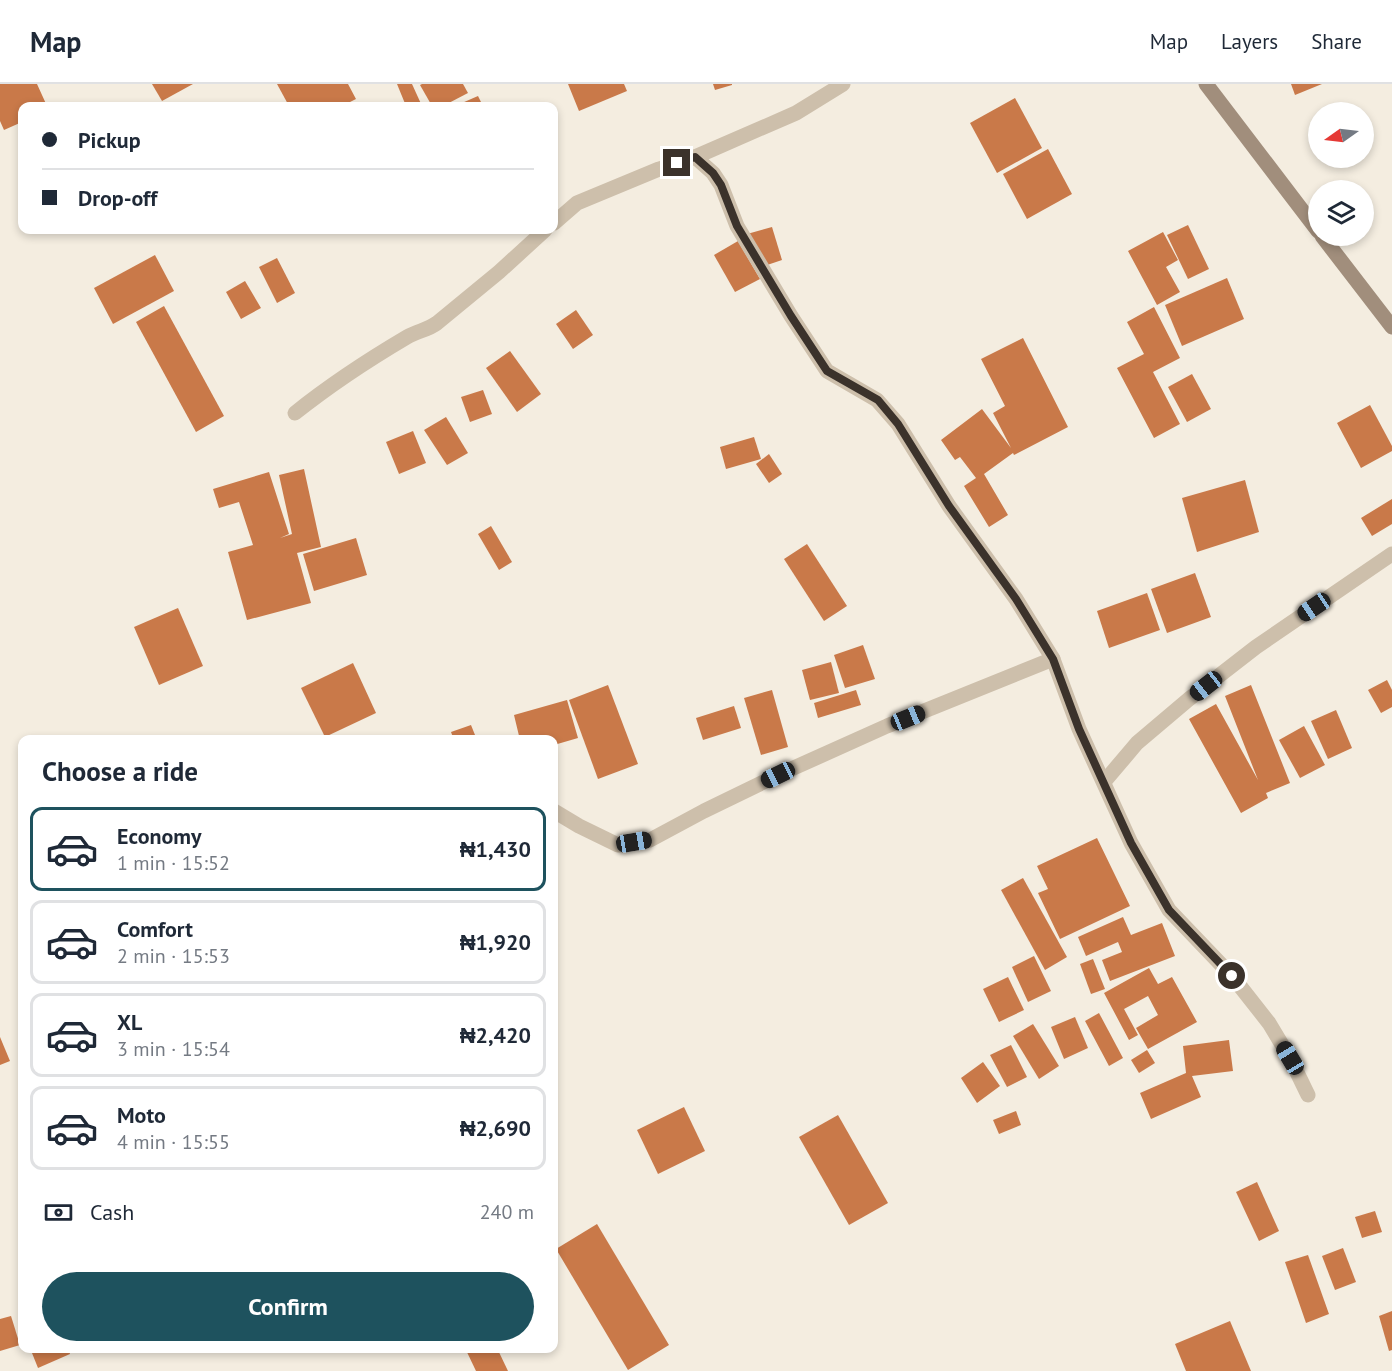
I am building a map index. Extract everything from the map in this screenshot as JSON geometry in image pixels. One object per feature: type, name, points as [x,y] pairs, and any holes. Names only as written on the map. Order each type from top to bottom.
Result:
[{"type":"street","points":[[558,220],[577,203],[659,169],[695,157],[796,113],[843,84]]},
{"type":"street","points":[[1206,84],[1308,218]]},
{"type":"street","points":[[695,157],[713,173],[721,185],[737,226],[827,371],[878,400],[898,424],[949,506],[1016,599],[1053,659],[1079,729],[1131,843],[1169,910],[1232,976],[1269,1023],[1308,1095]]},
{"type":"street","points":[[295,413],[346,375],[411,334],[428,329],[437,323],[541,234]]},
{"type":"street","points":[[1330,246],[1392,327]]},
{"type":"street","points":[[1104,782],[1137,743],[1189,699],[1256,647],[1392,554]]},
{"type":"street","points":[[558,813],[618,845],[650,840],[778,775],[887,726],[1053,659]]},
{"type":"building","points":[[0,84],[37,84],[45,102],[18,102],[18,124],[4,130],[0,121]]},
{"type":"building","points":[[152,84],[193,84],[162,101]]},
{"type":"building","points":[[277,84],[348,84],[356,99],[350,102],[287,102]]},
{"type":"building","points":[[397,84],[412,84],[420,102],[404,102]]},
{"type":"building","points":[[463,84],[468,93],[451,102],[430,102],[420,85]]},
{"type":"building","points":[[568,84],[624,84],[627,91],[579,111]]},
{"type":"building","points":[[713,84],[732,84],[732,85],[715,90]]},
{"type":"building","points":[[1291,84],[1322,84],[1295,95]]},
{"type":"building","points":[[478,96],[481,102],[464,102]]},
{"type":"building","points":[[1015,98],[1042,148],[997,173],[970,123]]},
{"type":"building","points":[[1048,149],[1072,194],[1027,219],[1003,174]]},
{"type":"building","points":[[1188,225],[1209,269],[1188,279],[1167,235]]},
{"type":"building","points":[[772,227],[782,260],[758,268],[747,234]]},
{"type":"building","points":[[1163,232],[1178,260],[1166,267],[1180,292],[1157,305],[1128,251]]},
{"type":"building","points":[[738,241],[760,279],[735,292],[714,255]]},
{"type":"building","points":[[155,255],[174,291],[113,324],[94,288]]},
{"type":"building","points":[[277,258],[295,293],[277,303],[259,267]]},
{"type":"building","points":[[1227,278],[1244,319],[1182,346],[1165,305]]},
{"type":"building","points":[[245,281],[261,308],[241,319],[226,292]]},
{"type":"building","points":[[164,306],[224,416],[196,432],[136,322]]},
{"type":"building","points":[[1154,307],[1180,358],[1153,372],[1180,424],[1154,438],[1117,368],[1144,354],[1127,322]]},
{"type":"building","points":[[576,310],[593,335],[573,349],[556,324]]},
{"type":"building","points":[[1023,338],[1068,427],[1014,455],[1013,453],[984,474],[1008,515],[989,527],[964,486],[976,478],[960,457],[955,460],[941,440],[982,409],[1011,448],[993,413],[1005,406],[981,359]]},
{"type":"building","points":[[510,351],[541,394],[517,412],[486,368]]},
{"type":"building","points":[[1192,374],[1211,409],[1187,422],[1168,387]]},
{"type":"building","points":[[483,390],[492,414],[470,422],[461,397]]},
{"type":"building","points":[[1370,405],[1392,446],[1392,451],[1361,468],[1337,423]]},
{"type":"building","points":[[446,417],[468,453],[447,465],[424,430]]},
{"type":"building","points":[[413,431],[426,463],[399,474],[386,442]]},
{"type":"building","points":[[754,437],[761,459],[726,469],[720,447]]},
{"type":"building","points":[[769,454],[782,474],[769,483],[756,464]]},
{"type":"building","points":[[304,469],[321,547],[297,553],[311,603],[247,620],[228,552],[253,545],[239,502],[219,508],[213,489],[269,472],[289,534],[280,538],[292,534],[279,475]]},
{"type":"building","points":[[1245,480],[1259,532],[1197,552],[1182,498]]},
{"type":"building","points":[[1392,499],[1392,524],[1372,536],[1361,518]]},
{"type":"building","points":[[491,526],[512,562],[499,570],[478,534]]},
{"type":"building","points":[[356,538],[367,575],[314,591],[303,554]]},
{"type":"building","points":[[807,544],[847,606],[824,621],[784,559]]},
{"type":"building","points":[[1195,573],[1211,617],[1167,633],[1151,589]]},
{"type":"building","points":[[1147,593],[1160,630],[1109,648],[1097,611]]},
{"type":"building","points":[[178,608],[203,666],[159,685],[134,627]]},
{"type":"building","points":[[863,645],[875,679],[845,688],[834,655]]},
{"type":"building","points":[[831,662],[839,693],[810,700],[802,670]]},
{"type":"building","points":[[353,663],[376,713],[329,735],[324,735],[301,688]]},
{"type":"building","points":[[1387,680],[1392,690],[1392,707],[1381,713],[1368,690]]},
{"type":"building","points":[[608,685],[638,764],[598,779],[569,700]]},
{"type":"building","points":[[1251,685],[1290,783],[1266,793],[1268,798],[1241,813],[1189,719],[1216,704],[1258,780],[1225,696]]},
{"type":"building","points":[[772,690],[788,747],[761,755],[744,698]]},
{"type":"building","points":[[856,690],[861,705],[818,718],[814,703]]},
{"type":"building","points":[[567,700],[578,738],[558,744],[558,735],[519,735],[514,715]]},
{"type":"building","points":[[734,706],[741,728],[703,740],[696,718]]},
{"type":"building","points":[[1336,710],[1352,748],[1328,759],[1311,721]]},
{"type":"building","points":[[471,725],[475,735],[452,735],[451,732]]},
{"type":"building","points":[[1304,726],[1325,765],[1300,778],[1279,740]]},
{"type":"building","points":[[1097,838],[1130,906],[1060,939],[1038,893],[1048,889],[1037,866]]},
{"type":"building","points":[[1023,878],[1067,957],[1045,970],[1001,890]]},
{"type":"building","points":[[1123,917],[1131,935],[1162,923],[1175,956],[1110,981],[1102,960],[1122,952],[1118,942],[1086,956],[1078,937]]},
{"type":"building","points":[[1034,956],[1051,991],[1028,1002],[1012,967]]},
{"type":"building","points":[[1093,959],[1105,989],[1091,994],[1080,964]]},
{"type":"building","points":[[1149,968],[1158,984],[1172,977],[1197,1022],[1148,1049],[1136,1028],[1158,1015],[1148,996],[1124,1009],[1138,1035],[1129,1040],[1104,993]]},
{"type":"building","points":[[1008,977],[1024,1010],[999,1022],[983,989]]},
{"type":"building","points":[[1099,1013],[1123,1058],[1109,1066],[1085,1021]]},
{"type":"building","points":[[1075,1017],[1088,1048],[1064,1059],[1051,1027]]},
{"type":"building","points":[[1033,1024],[1059,1066],[1039,1079],[1013,1036]]},
{"type":"building","points":[[0,1037],[10,1061],[0,1065]]},
{"type":"building","points":[[1229,1040],[1233,1071],[1192,1076],[1201,1097],[1151,1119],[1140,1093],[1186,1073],[1183,1046]]},
{"type":"building","points":[[1011,1045],[1027,1077],[1007,1087],[990,1055]]},
{"type":"building","points":[[1147,1050],[1155,1063],[1139,1073],[1131,1060]]},
{"type":"building","points":[[983,1062],[1000,1086],[977,1103],[961,1078]]},
{"type":"building","points":[[684,1107],[705,1151],[658,1174],[637,1130]]},
{"type":"building","points":[[1016,1111],[1021,1125],[999,1134],[993,1120]]},
{"type":"building","points":[[838,1115],[888,1203],[849,1225],[799,1137]]},
{"type":"building","points":[[1257,1182],[1279,1231],[1259,1241],[1236,1192]]},
{"type":"building","points":[[1375,1211],[1382,1232],[1362,1238],[1355,1217]]},
{"type":"building","points":[[597,1224],[669,1345],[628,1370],[558,1252],[558,1248]]},
{"type":"building","points":[[1343,1248],[1356,1282],[1335,1290],[1322,1256]]},
{"type":"building","points":[[1308,1255],[1329,1314],[1306,1323],[1285,1262]]},
{"type":"building","points":[[1392,1311],[1392,1350],[1389,1351],[1379,1316]]},
{"type":"building","points":[[11,1316],[18,1346],[0,1351],[0,1319]]},
{"type":"building","points":[[1230,1321],[1251,1371],[1186,1371],[1175,1344]]},
{"type":"building","points":[[32,1353],[70,1353],[70,1354],[38,1368]]},
{"type":"building","points":[[467,1353],[499,1353],[508,1371],[476,1371]]},
{"type":"route","points":[[677,163],[695,157],[713,173],[721,185],[737,226],[827,371],[878,400],[898,424],[949,506],[1016,599],[1053,659],[1079,729],[1131,843],[1169,910],[1232,976]]}]
